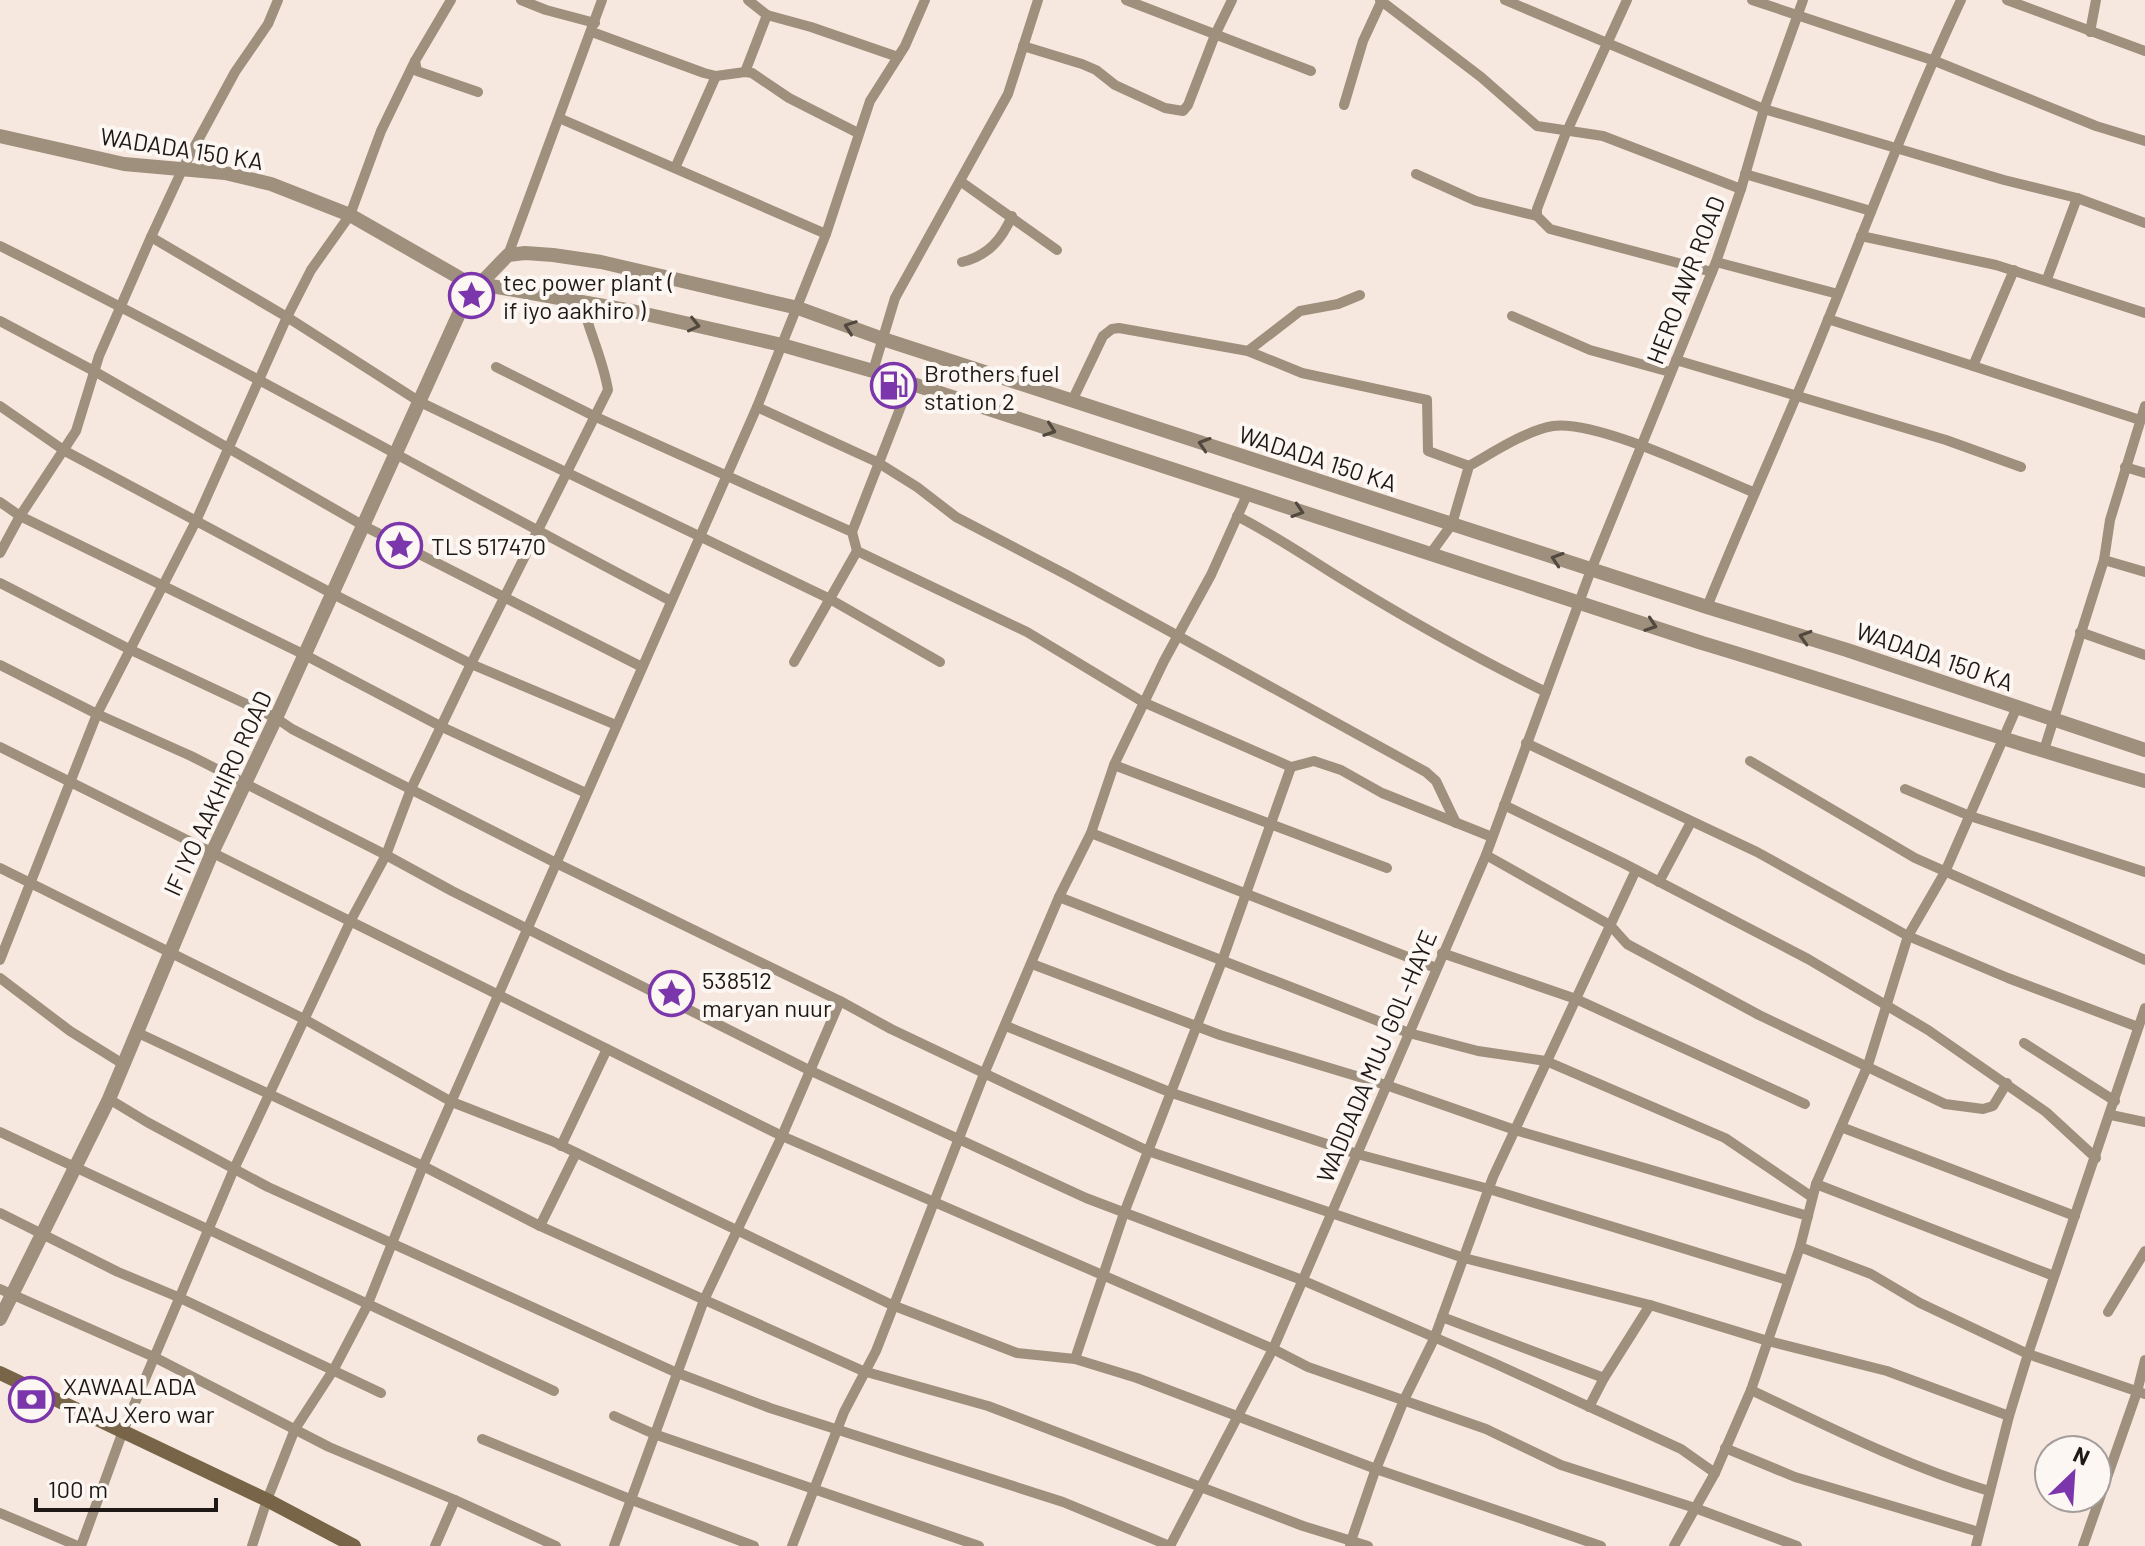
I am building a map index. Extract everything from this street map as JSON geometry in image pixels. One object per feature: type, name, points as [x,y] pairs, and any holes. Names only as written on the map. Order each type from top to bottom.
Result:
[{"type":"main road","points":[[0,1373],[267,1500],[354,1546]]},
{"type":"street","points":[[0,553],[20,516],[76,431],[94,371],[183,168],[235,72],[268,24],[278,0]]},
{"type":"street","points":[[0,960],[97,714],[196,521],[287,317],[311,270],[350,215],[381,131],[415,61],[451,0]]},
{"type":"street","points":[[521,0],[716,76],[745,72],[758,76],[789,98],[858,133]]},
{"type":"street","points":[[476,284],[508,255],[602,0]]},
{"type":"street","points":[[748,0],[767,15],[898,57]]},
{"type":"street","points":[[252,1546],[295,1429],[334,1369],[367,1306],[423,1166],[757,407],[826,234],[870,101],[905,46],[925,0]]},
{"type":"street","points":[[873,371],[895,298],[1008,94],[1038,0]]},
{"type":"street","points":[[1126,0],[1311,71]]},
{"type":"street","points":[[1023,46],[1082,64],[1127,91],[1165,108],[1183,111],[1232,0]]},
{"type":"street","points":[[1344,105],[1363,41],[1382,0],[1481,77],[1528,120],[1546,129],[1568,129],[1603,136],[1741,189]]},
{"type":"street","points":[[1505,0],[1764,109],[1895,149],[2077,198],[2145,223]]},
{"type":"street","points":[[1537,216],[1568,129],[1627,0]]},
{"type":"street","points":[[1752,0],[1935,61],[2096,126],[2145,141]]},
{"type":"street","name":"HERO AWR ROAD","points":[[1591,570],[1714,267],[1764,109],[1803,0]]},
{"type":"street","points":[[1707,607],[1828,319],[1895,149],[1961,0]]},
{"type":"street","points":[[2007,0],[2145,51]]},
{"type":"street","points":[[2090,32],[2096,0]]},
{"type":"street","points":[[745,72],[767,15]]},
{"type":"street","points":[[415,61],[417,71],[427,77],[478,92]]},
{"type":"street","points":[[675,168],[716,76]]},
{"type":"street","points":[[559,118],[826,234]]},
{"type":"street","name":"WADADA 150 KA","points":[[0,136],[124,164],[225,173],[271,184],[350,215],[476,284],[632,311],[782,345],[873,371],[1247,495],[2145,781]]},
{"type":"street","points":[[1416,174],[1476,201],[1537,216],[1550,229],[1838,294]]},
{"type":"street","points":[[1745,174],[1871,211]]},
{"type":"street","points":[[960,181],[1057,250]]},
{"type":"street","points":[[2047,279],[2077,198]]},
{"type":"street","points":[[962,262],[996,244],[1012,216]]},
{"type":"street","points":[[1861,236],[2014,270],[2145,313]]},
{"type":"street","points":[[151,237],[287,317],[420,402],[828,598],[940,662]]},
{"type":"street","points":[[0,246],[122,306],[671,601]]},
{"type":"street","name":"WADADA 150 KA","points":[[508,255],[525,253],[601,262],[798,308],[883,339],[1591,570],[1847,650],[2145,750]]},
{"type":"street","points":[[1973,366],[2014,270]]},
{"type":"street","name":"IF IYO AAKHIRO ROAD","points":[[0,1319],[6,1292],[43,1233],[109,1099],[168,951],[212,853],[476,284]]},
{"type":"street","points":[[1248,351],[1300,311],[1338,304],[1360,295]]},
{"type":"street","points":[[0,1513],[79,1546],[178,1297],[269,1092],[351,920],[386,855],[411,789],[471,664],[608,390],[604,367],[589,332],[582,302]]},
{"type":"street","points":[[1512,316],[1590,350],[1670,372]]},
{"type":"street","points":[[1828,319],[2140,420]]},
{"type":"street","points":[[0,321],[94,371],[364,526],[642,667]]},
{"type":"street","points":[[1072,401],[1103,336],[1119,328],[1248,351],[1302,373],[1427,400],[1428,451],[1469,466]]},
{"type":"street","points":[[1676,360],[1946,440],[2021,467]]},
{"type":"street","points":[[496,367],[596,417],[852,532]]},
{"type":"street","points":[[794,662],[857,551],[852,532],[910,383]]},
{"type":"street","points":[[0,406],[65,451],[333,594],[471,664],[616,725]]},
{"type":"street","points":[[2044,750],[2104,560],[2110,520],[2145,406]]},
{"type":"street","points":[[757,407],[877,462],[956,517],[1426,772],[1436,781],[1456,823]]},
{"type":"street","points":[[1431,553],[1452,524],[1469,466],[1506,444],[1553,426],[1587,429],[1640,446],[1753,492]]},
{"type":"street","points":[[2125,467],[2145,473]]},
{"type":"street","points":[[792,1546],[838,1429],[863,1371],[876,1351],[984,1074],[1059,897],[1091,833],[1114,765],[1143,702],[1211,575],[1247,495]]},
{"type":"street","points":[[0,502],[20,516],[305,655],[442,727],[586,793]]},
{"type":"street","points":[[1237,516],[1279,537],[1458,648],[1546,692]]},
{"type":"street","points":[[857,551],[1027,632],[1143,702],[1291,767],[1314,761],[1341,770],[1382,793],[1492,837]]},
{"type":"street","points":[[2104,560],[2145,572]]},
{"type":"street","name":"WADDADA MUJ GOL-HAYE","points":[[1170,1546],[1273,1349],[1486,855],[1591,570]]},
{"type":"street","points":[[0,583],[131,650],[276,718],[292,729],[556,863],[984,1074],[1148,1151],[1464,1258],[1650,1305],[1768,1341],[1887,1371],[2009,1416]]},
{"type":"street","points":[[2080,632],[2145,655]]},
{"type":"street","points":[[0,665],[244,783],[809,1070],[1124,1213],[1302,1280],[1496,1364],[1681,1449],[1715,1473]]},
{"type":"street","points":[[1674,1546],[1715,1473],[1751,1390],[1800,1247],[1816,1184],[1868,1065],[1908,936],[1945,872],[2017,707]]},
{"type":"street","points":[[1526,743],[1757,852],[1908,936],[2138,1027]]},
{"type":"street","points":[[0,747],[782,1136],[1273,1349],[1308,1367],[1486,1429],[1561,1465],[1695,1508],[1797,1546]]},
{"type":"street","points":[[1750,761],[1844,818],[1945,872],[2145,960]]},
{"type":"street","points":[[1114,765],[1387,868]]},
{"type":"street","points":[[1075,1359],[1124,1213],[1222,961],[1291,767]]},
{"type":"street","points":[[1905,789],[1970,816],[2145,872]]},
{"type":"street","points":[[1504,805],[1808,959],[1928,1030],[2046,1112],[2096,1158]]},
{"type":"street","points":[[1659,882],[1691,822]]},
{"type":"street","points":[[1091,833],[1436,968]]},
{"type":"street","points":[[1486,855],[1610,925],[1627,944],[1759,1015],[1945,1104],[1983,1109],[1993,1106],[2007,1083]]},
{"type":"street","points":[[0,868],[304,1019],[452,1102],[561,1146],[892,1305],[1017,1353],[1075,1359],[1239,1415],[1376,1469],[1601,1546]]},
{"type":"street","points":[[1350,1543],[1404,1400],[1434,1339],[1489,1189],[1636,870]]},
{"type":"street","points":[[1059,897],[1409,1033],[1478,1051],[1546,1061],[1725,1138],[1812,1197]]},
{"type":"street","points":[[1442,953],[1576,999],[1805,1104]]},
{"type":"street","points":[[1032,964],[1278,1054],[1386,1085],[1515,1130],[1808,1216]]},
{"type":"street","points":[[0,978],[77,1036],[123,1064]]},
{"type":"street","points":[[614,1546],[675,1372],[704,1300],[782,1136],[840,1001]]},
{"type":"street","points":[[1976,1546],[2028,1354],[2145,1008]]},
{"type":"street","points":[[1006,1026],[1172,1093],[1357,1154],[1489,1189],[1787,1280]]},
{"type":"street","points":[[136,1032],[269,1092],[540,1226],[863,1371],[988,1406],[1303,1526],[1350,1543],[1368,1546]]},
{"type":"street","points":[[2024,1043],[2115,1101]]},
{"type":"street","points":[[561,1146],[607,1049]]},
{"type":"street","points":[[109,1099],[234,1169],[675,1372],[770,1408],[1063,1502],[1170,1546]]},
{"type":"street","points":[[2111,1115],[2145,1122]]},
{"type":"street","points":[[1841,1127],[2075,1216]]},
{"type":"street","points":[[0,1132],[554,1391]]},
{"type":"street","points":[[540,1226],[576,1153]]},
{"type":"street","points":[[1816,1184],[2054,1276]]},
{"type":"street","points":[[0,1213],[118,1272],[381,1393]]},
{"type":"street","points":[[1800,1247],[1871,1274],[1920,1303],[2028,1354],[2141,1393]]},
{"type":"street","points":[[2108,1312],[2145,1251]]},
{"type":"street","points":[[6,1292],[154,1357],[329,1447],[556,1546]]},
{"type":"street","points":[[1589,1407],[1650,1305]]},
{"type":"street","points":[[1442,1317],[1604,1378]]},
{"type":"street","points":[[2083,1546],[2141,1393],[2145,1360]]},
{"type":"street","points":[[1751,1390],[1874,1447],[1952,1480],[1989,1491]]},
{"type":"street","points":[[614,1416],[654,1434],[979,1546]]},
{"type":"street","points":[[482,1439],[754,1546]]},
{"type":"street","points":[[1725,1448],[1795,1477],[1979,1532]]},
{"type":"street","points":[[435,1546],[455,1500]]},
{"type":"place","name":"tec power plant ( if iyo aakhiro )","points":[[472,295]]},
{"type":"place","name":"Brothers fuel station 2","points":[[893,386]]},
{"type":"place","name":"TLS 517470","points":[[400,545]]},
{"type":"place","name":"538512 maryan nuur","points":[[671,993]]},
{"type":"place","name":"XAWAALADA TAAJ Xero war","points":[[32,1399]]}]
